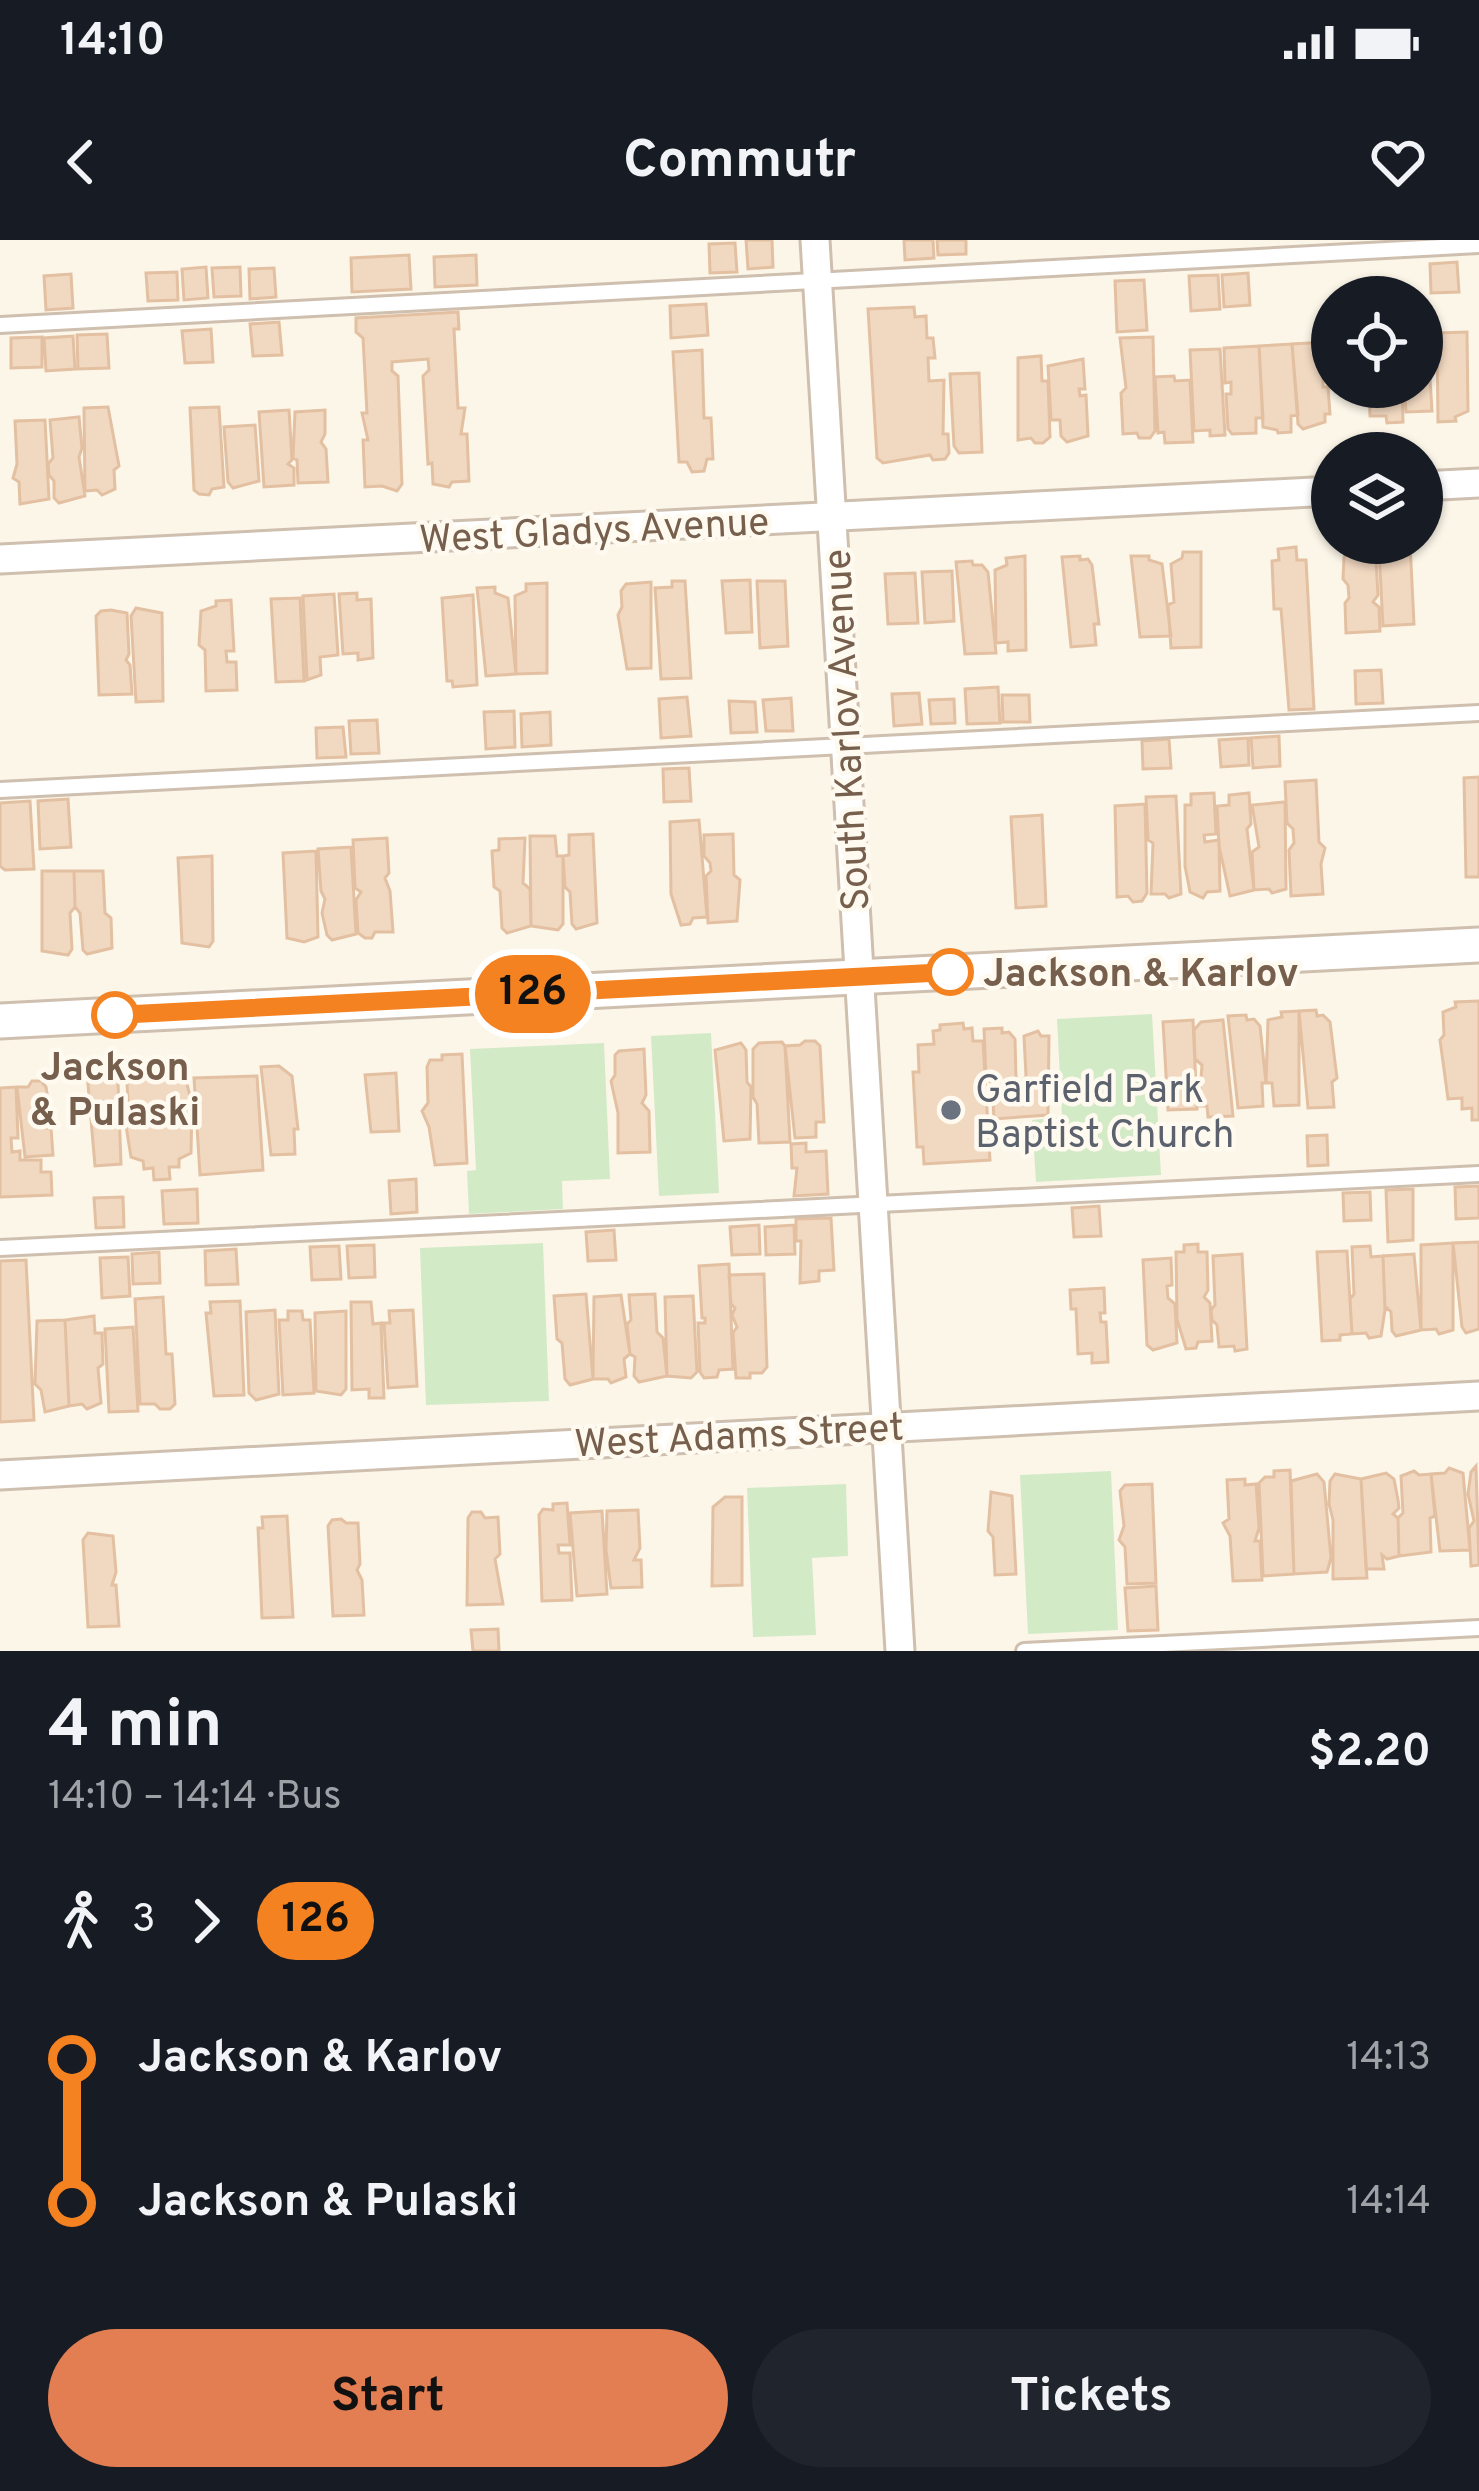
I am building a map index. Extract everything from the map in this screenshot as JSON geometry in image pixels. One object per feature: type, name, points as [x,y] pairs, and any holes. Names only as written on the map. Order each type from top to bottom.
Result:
[{"type":"street","name":"South Karlov Avenue","points":[[815,240],[900,1651]]},
{"type":"street","points":[[1443,485],[1479,483]]},
{"type":"street","name":"West Gladys Avenue","points":[[0,559],[1311,491]]},
{"type":"street","points":[[0,1021],[1479,945]]},
{"type":"street","name":"West Adams Street","points":[[0,1475],[1479,1396]]},
{"type":"lane","points":[[0,325],[1479,245]]},
{"type":"lane","points":[[0,790],[1479,713]]},
{"type":"lane","points":[[0,1248],[1479,1174]]},
{"type":"lane","points":[[1024,1651],[1479,1628]]},
{"type":"green space","points":[[1152,1014],[1161,1175],[1036,1182],[1032,1120],[1062,1117],[1057,1019]]},
{"type":"green space","points":[[711,1033],[719,1193],[659,1196],[651,1036]]},
{"type":"green space","points":[[604,1043],[610,1179],[562,1181],[563,1209],[469,1214],[467,1171],[476,1170],[470,1049]]},
{"type":"green space","points":[[543,1243],[549,1401],[426,1405],[420,1248]]},
{"type":"green space","points":[[1111,1471],[1118,1630],[1028,1634],[1020,1475]]},
{"type":"green space","points":[[846,1484],[848,1556],[812,1558],[816,1635],[753,1637],[747,1488]]},
{"type":"building","points":[[746,240],[772,240],[773,267],[748,269]]},
{"type":"building","points":[[904,240],[933,240],[934,258],[905,260]]},
{"type":"building","points":[[937,240],[966,240],[966,254],[938,255]]},
{"type":"building","points":[[735,243],[737,272],[710,273],[709,244]]},
{"type":"building","points":[[409,255],[411,289],[352,292],[351,258]]},
{"type":"building","points":[[476,255],[477,285],[435,287],[434,257]]},
{"type":"building","points":[[1457,262],[1459,292],[1443,293],[1443,276],[1430,276],[1430,264]]},
{"type":"building","points":[[206,267],[208,298],[184,300],[182,269]]},
{"type":"building","points":[[240,267],[241,296],[214,297],[212,268]]},
{"type":"building","points":[[274,268],[276,297],[250,299],[249,269]]},
{"type":"building","points":[[177,272],[178,300],[148,301],[146,273]]},
{"type":"building","points":[[1248,273],[1250,305],[1224,307],[1222,275]]},
{"type":"building","points":[[71,274],[73,308],[46,310],[44,276]]},
{"type":"building","points":[[1218,275],[1220,309],[1191,311],[1189,276]]},
{"type":"building","points":[[1144,280],[1147,330],[1117,332],[1115,281]]},
{"type":"building","points":[[706,304],[708,335],[671,338],[670,306]]},
{"type":"building","points":[[914,307],[915,317],[926,316],[927,338],[933,338],[935,358],[928,358],[929,381],[944,380],[943,434],[948,434],[949,453],[945,459],[933,460],[930,455],[883,463],[877,458],[868,309]]},
{"type":"building","points":[[458,312],[459,329],[454,329],[458,408],[465,408],[461,434],[467,434],[469,481],[452,482],[449,487],[433,484],[423,376],[429,370],[428,359],[392,362],[398,376],[402,484],[397,491],[365,487],[363,440],[368,440],[362,413],[367,413],[363,338],[356,332],[356,318]]},
{"type":"building","points":[[279,322],[282,355],[253,356],[250,324]]},
{"type":"building","points":[[211,329],[213,362],[185,363],[182,331]]},
{"type":"building","points":[[1467,332],[1468,411],[1455,417],[1456,421],[1438,422],[1438,408],[1443,408],[1443,333]]},
{"type":"building","points":[[107,334],[109,368],[78,369],[77,335]]},
{"type":"building","points":[[73,336],[75,369],[46,371],[44,338]]},
{"type":"building","points":[[42,337],[42,367],[11,368],[11,338]]},
{"type":"building","points":[[1153,337],[1155,431],[1150,438],[1139,438],[1137,433],[1123,434],[1121,393],[1126,388],[1120,338]]},
{"type":"building","points":[[1311,343],[1311,408],[1330,408],[1325,422],[1303,429],[1298,424],[1292,344]]},
{"type":"building","points":[[1292,344],[1298,415],[1291,416],[1291,432],[1278,433],[1263,427],[1259,346]]},
{"type":"building","points":[[1259,346],[1263,418],[1256,418],[1256,433],[1232,434],[1226,394],[1231,394],[1231,382],[1225,383],[1224,348]]},
{"type":"building","points":[[1220,349],[1225,435],[1210,436],[1210,430],[1194,431],[1190,350]]},
{"type":"building","points":[[702,350],[704,418],[711,418],[713,459],[707,459],[704,471],[692,472],[687,462],[679,462],[673,352]]},
{"type":"building","points":[[1041,356],[1042,381],[1048,381],[1050,437],[1035,443],[1031,438],[1018,440],[1018,358]]},
{"type":"building","points":[[1083,359],[1085,389],[1079,389],[1080,396],[1086,395],[1088,436],[1067,442],[1061,436],[1060,420],[1051,420],[1048,366]]},
{"type":"building","points":[[979,373],[982,452],[959,453],[954,446],[950,374]]},
{"type":"building","points":[[1174,376],[1175,381],[1190,380],[1193,442],[1165,443],[1164,432],[1158,433],[1155,377]]},
{"type":"building","points":[[108,407],[119,466],[114,470],[115,489],[102,495],[97,490],[85,491],[84,408]]},
{"type":"building","points":[[219,407],[224,487],[212,489],[209,495],[199,494],[194,490],[190,408]]},
{"type":"building","points":[[1370,408],[1403,408],[1403,422],[1387,423],[1386,416],[1370,416]]},
{"type":"building","points":[[1406,408],[1432,408],[1432,411],[1406,412]]},
{"type":"building","points":[[289,410],[292,460],[288,464],[294,468],[294,485],[264,487],[259,412]]},
{"type":"building","points":[[325,410],[321,442],[326,449],[328,482],[298,483],[293,458],[295,412]]},
{"type":"building","points":[[79,417],[85,496],[59,503],[49,475],[53,458],[50,420]]},
{"type":"building","points":[[45,420],[49,499],[20,504],[19,482],[13,478],[15,421]]},
{"type":"building","points":[[255,425],[259,481],[233,488],[228,482],[224,427]]},
{"type":"building","points":[[1296,547],[1297,560],[1306,560],[1314,709],[1289,710],[1272,561],[1279,560],[1278,549]]},
{"type":"building","points":[[1183,552],[1201,552],[1201,647],[1171,648],[1171,564]]},
{"type":"building","points":[[1025,556],[1026,650],[1008,651],[1008,642],[996,643],[995,570],[1007,565],[1006,558]]},
{"type":"building","points":[[1080,556],[1092,565],[1099,624],[1094,624],[1096,645],[1071,647],[1062,557]]},
{"type":"building","points":[[1131,556],[1149,556],[1162,564],[1171,636],[1140,637]]},
{"type":"building","points":[[972,561],[988,572],[996,653],[965,654],[956,562]]},
{"type":"building","points":[[1344,564],[1376,564],[1378,595],[1373,602],[1379,607],[1380,631],[1346,633],[1349,598]]},
{"type":"building","points":[[1380,564],[1411,564],[1414,624],[1383,626]]},
{"type":"building","points":[[952,571],[954,621],[925,623],[922,572]]},
{"type":"building","points":[[915,573],[918,623],[888,624],[885,574]]},
{"type":"building","points":[[750,580],[752,632],[726,633],[722,581]]},
{"type":"building","points":[[672,581],[685,581],[691,678],[661,679],[655,588],[672,587]]},
{"type":"building","points":[[757,581],[785,581],[788,646],[760,648]]},
{"type":"building","points":[[651,582],[651,668],[627,669],[618,615],[621,591],[626,584]]},
{"type":"building","points":[[547,583],[547,673],[516,674],[515,596],[526,591],[526,584]]},
{"type":"building","points":[[495,587],[495,593],[508,598],[516,674],[486,676],[477,588]]},
{"type":"building","points":[[357,593],[357,600],[371,599],[373,658],[358,660],[358,653],[343,654],[339,594]]},
{"type":"building","points":[[334,594],[338,655],[320,657],[321,675],[307,680],[303,596]]},
{"type":"building","points":[[473,595],[477,685],[453,687],[447,681],[442,598]]},
{"type":"building","points":[[300,598],[304,681],[276,682],[271,599]]},
{"type":"building","points":[[231,600],[234,651],[226,651],[227,662],[236,662],[237,690],[206,691],[205,650],[199,645],[201,611],[216,606],[216,601]]},
{"type":"building","points":[[136,608],[162,613],[163,701],[136,702],[131,616]]},
{"type":"building","points":[[111,610],[127,613],[126,660],[132,694],[99,695],[96,616]]},
{"type":"building","points":[[1381,670],[1383,703],[1356,704],[1355,671]]},
{"type":"building","points":[[998,687],[1000,723],[967,724],[965,689]]},
{"type":"building","points":[[919,693],[922,724],[894,726],[892,694]]},
{"type":"building","points":[[1002,695],[1029,695],[1030,722],[1003,722]]},
{"type":"building","points":[[687,697],[691,736],[661,738],[659,699]]},
{"type":"building","points":[[791,698],[793,731],[766,731],[763,700]]},
{"type":"building","points":[[954,699],[955,723],[931,724],[929,700]]},
{"type":"building","points":[[729,701],[755,702],[757,732],[731,733]]},
{"type":"building","points":[[514,711],[515,747],[486,749],[484,712]]},
{"type":"building","points":[[550,712],[551,745],[522,747],[521,714]]},
{"type":"building","points":[[377,720],[379,753],[351,754],[349,721]]},
{"type":"building","points":[[343,727],[346,757],[317,758],[316,728]]},
{"type":"building","points":[[1279,736],[1280,766],[1253,768],[1251,738]]},
{"type":"building","points":[[1248,738],[1249,765],[1221,767],[1219,740]]},
{"type":"building","points":[[1169,739],[1171,768],[1143,769],[1142,741]]},
{"type":"building","points":[[689,768],[691,801],[664,802],[663,769]]},
{"type":"building","points":[[1479,777],[1479,877],[1466,877],[1464,778]]},
{"type":"building","points":[[1316,780],[1319,842],[1325,848],[1323,894],[1291,896],[1289,850],[1294,843],[1293,829],[1287,823],[1285,782]]},
{"type":"building","points":[[1214,793],[1216,834],[1204,835],[1205,842],[1219,840],[1220,891],[1207,892],[1203,898],[1190,892],[1185,805],[1191,805],[1191,794]]},
{"type":"building","points":[[1249,793],[1251,824],[1247,829],[1254,890],[1230,896],[1219,846],[1217,806],[1229,805],[1229,795]]},
{"type":"building","points":[[1176,796],[1181,894],[1169,898],[1151,894],[1153,843],[1148,840],[1146,797]]},
{"type":"building","points":[[68,799],[71,847],[40,849],[38,801]]},
{"type":"building","points":[[30,801],[34,869],[5,870],[0,866],[0,803]]},
{"type":"building","points":[[1285,802],[1286,889],[1254,890],[1252,852],[1259,847],[1252,805]]},
{"type":"building","points":[[1145,804],[1147,893],[1142,901],[1133,902],[1128,896],[1117,897],[1115,806]]},
{"type":"building","points":[[1042,815],[1046,906],[1016,908],[1011,817]]},
{"type":"building","points":[[699,820],[707,917],[681,925],[671,894],[670,822]]},
{"type":"building","points":[[593,834],[597,923],[576,929],[563,856],[569,855],[569,835]]},
{"type":"building","points":[[733,834],[734,875],[740,880],[737,921],[708,923],[706,876],[711,871],[704,856],[704,835]]},
{"type":"building","points":[[530,836],[555,836],[557,856],[563,856],[563,924],[558,930],[531,926]]},
{"type":"building","points":[[387,838],[389,873],[385,878],[393,932],[375,932],[372,938],[365,938],[358,933],[356,900],[361,892],[355,888],[353,840]]},
{"type":"building","points":[[525,838],[523,883],[530,889],[531,926],[507,933],[502,928],[500,891],[494,887],[492,851],[499,850],[499,839]]},
{"type":"building","points":[[351,847],[356,934],[332,940],[322,913],[325,899],[318,849]]},
{"type":"building","points":[[316,851],[318,937],[304,942],[287,938],[283,853]]},
{"type":"building","points":[[212,856],[213,941],[209,947],[182,943],[178,858]]},
{"type":"building","points":[[42,871],[74,871],[68,955],[42,951]]},
{"type":"building","points":[[74,871],[103,871],[112,948],[87,954],[83,950]]},
{"type":"building","points":[[1479,1001],[1479,1120],[1472,1120],[1472,1108],[1462,1109],[1462,1098],[1448,1099],[1440,1040],[1443,1012],[1456,1007],[1455,1002]]},
{"type":"building","points":[[1316,1010],[1317,1016],[1330,1022],[1337,1078],[1332,1082],[1334,1107],[1308,1108],[1299,1011]]},
{"type":"building","points":[[1299,1011],[1299,1105],[1274,1106],[1272,1083],[1266,1083],[1268,1020],[1282,1017],[1281,1012]]},
{"type":"building","points":[[1246,1015],[1260,1026],[1266,1083],[1262,1083],[1263,1106],[1238,1108],[1228,1016]]},
{"type":"building","points":[[1193,1020],[1197,1109],[1168,1110],[1163,1022]]},
{"type":"building","points":[[1223,1020],[1233,1116],[1208,1117],[1207,1106],[1199,1106],[1202,1065],[1195,1059],[1194,1030],[1201,1022]]},
{"type":"building","name":"Garfield Park Baptist Church","points":[[963,1023],[964,1029],[972,1028],[973,1041],[983,1041],[990,1160],[924,1164],[923,1147],[917,1147],[913,1072],[919,1072],[918,1045],[934,1044],[933,1031],[940,1030],[940,1025]]},
{"type":"building","points":[[1002,1028],[1002,1033],[1009,1032],[1015,1039],[1016,1078],[1021,1083],[1026,1076],[1024,1036],[1038,1031],[1049,1036],[1048,1115],[994,1119],[984,1029]]},
{"type":"building","points":[[805,1041],[820,1046],[824,1122],[816,1122],[816,1137],[795,1138],[785,1046]]},
{"type":"building","points":[[782,1042],[790,1142],[759,1143],[753,1049],[759,1043]]},
{"type":"building","points":[[741,1043],[751,1087],[750,1139],[724,1141],[715,1050]]},
{"type":"building","points":[[644,1049],[646,1095],[642,1103],[649,1111],[650,1152],[618,1153],[618,1113],[611,1081],[615,1055]]},
{"type":"building","points":[[462,1054],[467,1163],[435,1165],[422,1111],[428,1103],[427,1067],[430,1060],[442,1060],[442,1055]]},
{"type":"building","points":[[279,1066],[292,1076],[298,1129],[294,1129],[295,1154],[271,1155],[261,1067]]},
{"type":"building","points":[[103,1072],[103,1077],[118,1082],[121,1164],[95,1166],[87,1073]]},
{"type":"building","points":[[396,1073],[399,1131],[371,1132],[365,1075]]},
{"type":"building","points":[[179,1074],[186,1080],[192,1104],[191,1153],[179,1159],[179,1167],[169,1167],[170,1179],[154,1180],[153,1168],[144,1169],[143,1161],[131,1157],[123,1107],[128,1102],[127,1083],[131,1076],[164,1079]]},
{"type":"building","points":[[257,1076],[263,1170],[200,1175],[194,1078]]},
{"type":"building","points":[[32,1081],[46,1087],[53,1155],[25,1157],[17,1087],[28,1087]]},
{"type":"building","points":[[16,1087],[18,1138],[11,1138],[12,1152],[20,1151],[20,1160],[41,1160],[41,1172],[51,1172],[52,1195],[0,1197],[0,1088]]},
{"type":"building","points":[[1327,1135],[1328,1165],[1308,1166],[1307,1136]]},
{"type":"building","points":[[806,1143],[806,1152],[826,1151],[828,1194],[794,1196],[797,1168],[792,1168],[791,1144]]},
{"type":"building","points":[[416,1179],[417,1212],[391,1214],[389,1181]]},
{"type":"building","points":[[1479,1186],[1479,1218],[1456,1219],[1455,1187]]},
{"type":"building","points":[[197,1189],[198,1223],[164,1224],[162,1191]]},
{"type":"building","points":[[1413,1189],[1413,1240],[1388,1242],[1386,1190]]},
{"type":"building","points":[[1370,1192],[1371,1220],[1344,1221],[1343,1193]]},
{"type":"building","points":[[123,1197],[124,1227],[96,1228],[94,1198]]},
{"type":"building","points":[[1099,1206],[1101,1236],[1074,1237],[1072,1208]]},
{"type":"building","points":[[831,1218],[834,1270],[819,1271],[819,1281],[800,1283],[801,1241],[796,1241],[796,1219]]},
{"type":"building","points":[[759,1225],[760,1254],[732,1255],[730,1227]]},
{"type":"building","points":[[794,1225],[795,1254],[766,1255],[765,1227]]},
{"type":"building","points":[[614,1230],[616,1260],[588,1261],[586,1232]]},
{"type":"building","points":[[1479,1242],[1479,1329],[1466,1333],[1453,1243]]},
{"type":"building","points":[[1453,1243],[1453,1330],[1439,1334],[1436,1329],[1421,1330],[1421,1245]]},
{"type":"building","points":[[1198,1244],[1198,1252],[1207,1252],[1204,1297],[1210,1303],[1212,1341],[1186,1349],[1177,1319],[1176,1252],[1184,1252],[1184,1245]]},
{"type":"building","points":[[374,1245],[375,1277],[349,1278],[347,1246]]},
{"type":"building","points":[[339,1246],[341,1279],[312,1280],[310,1247]]},
{"type":"building","points":[[1370,1246],[1371,1257],[1383,1256],[1385,1310],[1381,1336],[1369,1338],[1366,1333],[1352,1334],[1350,1299],[1354,1294],[1352,1247]]},
{"type":"building","points":[[236,1249],[238,1284],[206,1285],[205,1251]]},
{"type":"building","points":[[1347,1251],[1352,1334],[1322,1341],[1317,1252]]},
{"type":"building","points":[[159,1252],[160,1283],[133,1284],[132,1254]]},
{"type":"building","points":[[1242,1254],[1247,1349],[1235,1351],[1234,1346],[1219,1347],[1212,1320],[1213,1256]]},
{"type":"building","points":[[1414,1254],[1421,1330],[1396,1336],[1391,1312],[1385,1310],[1383,1256]]},
{"type":"building","points":[[128,1257],[130,1296],[102,1298],[100,1258]]},
{"type":"building","points":[[1171,1258],[1172,1285],[1167,1286],[1168,1298],[1175,1304],[1177,1343],[1153,1350],[1147,1345],[1143,1260]]},
{"type":"building","points":[[26,1260],[34,1420],[0,1422],[0,1261]]},
{"type":"building","points":[[729,1264],[733,1369],[704,1378],[700,1372],[698,1323],[705,1323],[705,1318],[699,1266]]},
{"type":"building","points":[[764,1274],[767,1367],[762,1373],[750,1373],[750,1378],[736,1378],[733,1333],[737,1327],[729,1275]]},
{"type":"building","points":[[1104,1288],[1105,1313],[1100,1313],[1101,1322],[1106,1322],[1108,1362],[1092,1363],[1092,1353],[1078,1354],[1070,1290]]},
{"type":"building","points":[[586,1294],[593,1379],[570,1385],[565,1379],[562,1343],[557,1339],[554,1296]]},
{"type":"building","points":[[655,1294],[667,1376],[639,1382],[634,1376],[635,1357],[630,1354],[629,1295]]},
{"type":"building","points":[[621,1295],[630,1354],[624,1359],[626,1377],[611,1383],[593,1379],[594,1297]]},
{"type":"building","points":[[693,1296],[697,1372],[691,1378],[667,1376],[665,1297]]},
{"type":"building","points":[[163,1297],[166,1354],[172,1354],[175,1404],[170,1409],[140,1404],[135,1299]]},
{"type":"building","points":[[240,1301],[244,1395],[214,1396],[206,1313],[211,1313],[210,1302]]},
{"type":"building","points":[[351,1302],[371,1302],[373,1324],[381,1323],[384,1398],[369,1398],[369,1389],[352,1390]]},
{"type":"building","points":[[275,1310],[279,1394],[256,1400],[249,1393],[246,1312]]},
{"type":"building","points":[[413,1310],[417,1386],[388,1388],[384,1323],[390,1323],[389,1311]]},
{"type":"building","points":[[288,1311],[302,1311],[303,1320],[310,1320],[314,1393],[283,1395],[279,1320],[288,1320]]},
{"type":"building","points":[[346,1311],[346,1389],[341,1395],[316,1391],[315,1313]]},
{"type":"building","points":[[94,1316],[95,1333],[102,1333],[101,1403],[87,1409],[82,1404],[69,1406],[65,1320]]},
{"type":"building","points":[[65,1320],[69,1406],[45,1412],[41,1390],[35,1384],[37,1321]]},
{"type":"building","points":[[133,1327],[138,1411],[109,1412],[105,1329]]},
{"type":"building","points":[[1476,1466],[1479,1565],[1471,1566],[1469,1528],[1474,1521],[1468,1494]]},
{"type":"building","points":[[1449,1468],[1463,1473],[1470,1550],[1440,1551],[1431,1474]]},
{"type":"building","points":[[1290,1470],[1294,1574],[1263,1576],[1259,1483],[1274,1477],[1274,1471]]},
{"type":"building","points":[[1414,1471],[1431,1474],[1435,1516],[1430,1518],[1431,1552],[1399,1556],[1401,1476]]},
{"type":"building","points":[[1386,1473],[1394,1479],[1398,1500],[1399,1508],[1393,1514],[1398,1518],[1399,1556],[1387,1559],[1382,1555],[1384,1569],[1366,1569],[1361,1479]]},
{"type":"building","points":[[1317,1474],[1324,1482],[1331,1558],[1327,1572],[1294,1574],[1291,1481]]},
{"type":"building","points":[[1335,1474],[1361,1479],[1367,1578],[1333,1579],[1329,1504]]},
{"type":"building","points":[[1245,1479],[1245,1485],[1256,1484],[1259,1528],[1255,1541],[1260,1541],[1262,1580],[1233,1581],[1230,1536],[1223,1523],[1229,1519],[1227,1480]]},
{"type":"building","points":[[1152,1484],[1156,1583],[1127,1584],[1125,1547],[1119,1540],[1124,1526],[1120,1491],[1125,1485]]},
{"type":"building","points":[[991,1492],[1012,1496],[1016,1574],[995,1575],[993,1537],[988,1531]]},
{"type":"building","points":[[725,1497],[742,1497],[742,1585],[712,1586],[713,1507]]},
{"type":"building","points":[[567,1503],[570,1545],[558,1545],[559,1553],[570,1553],[572,1600],[542,1601],[539,1515],[543,1509],[553,1510],[553,1504]]},
{"type":"building","points":[[638,1510],[640,1548],[634,1560],[641,1560],[642,1587],[611,1588],[607,1511]]},
{"type":"building","points":[[602,1511],[607,1594],[577,1596],[570,1513]]},
{"type":"building","points":[[472,1512],[498,1517],[500,1554],[495,1559],[503,1604],[467,1605],[468,1518]]},
{"type":"building","points":[[287,1516],[293,1617],[262,1618],[258,1528],[263,1528],[262,1517]]},
{"type":"building","points":[[341,1519],[358,1523],[357,1570],[364,1615],[333,1616],[328,1526]]},
{"type":"building","points":[[88,1533],[113,1536],[116,1572],[112,1585],[116,1585],[119,1626],[88,1627],[83,1540]]},
{"type":"building","points":[[1156,1586],[1158,1630],[1128,1631],[1125,1588]]},
{"type":"building","points":[[498,1629],[499,1651],[473,1651],[471,1630]]},
{"type":"bus line","name":"126","points":[[115,1015],[950,972]]},
{"type":"place","name":"Jackson & Karlov","points":[[950,972]]},
{"type":"place","name":"Jackson & Pulaski","points":[[115,1015]]},
{"type":"place","name":"Garfield Park Baptist Church","points":[[951,1110]]}]
